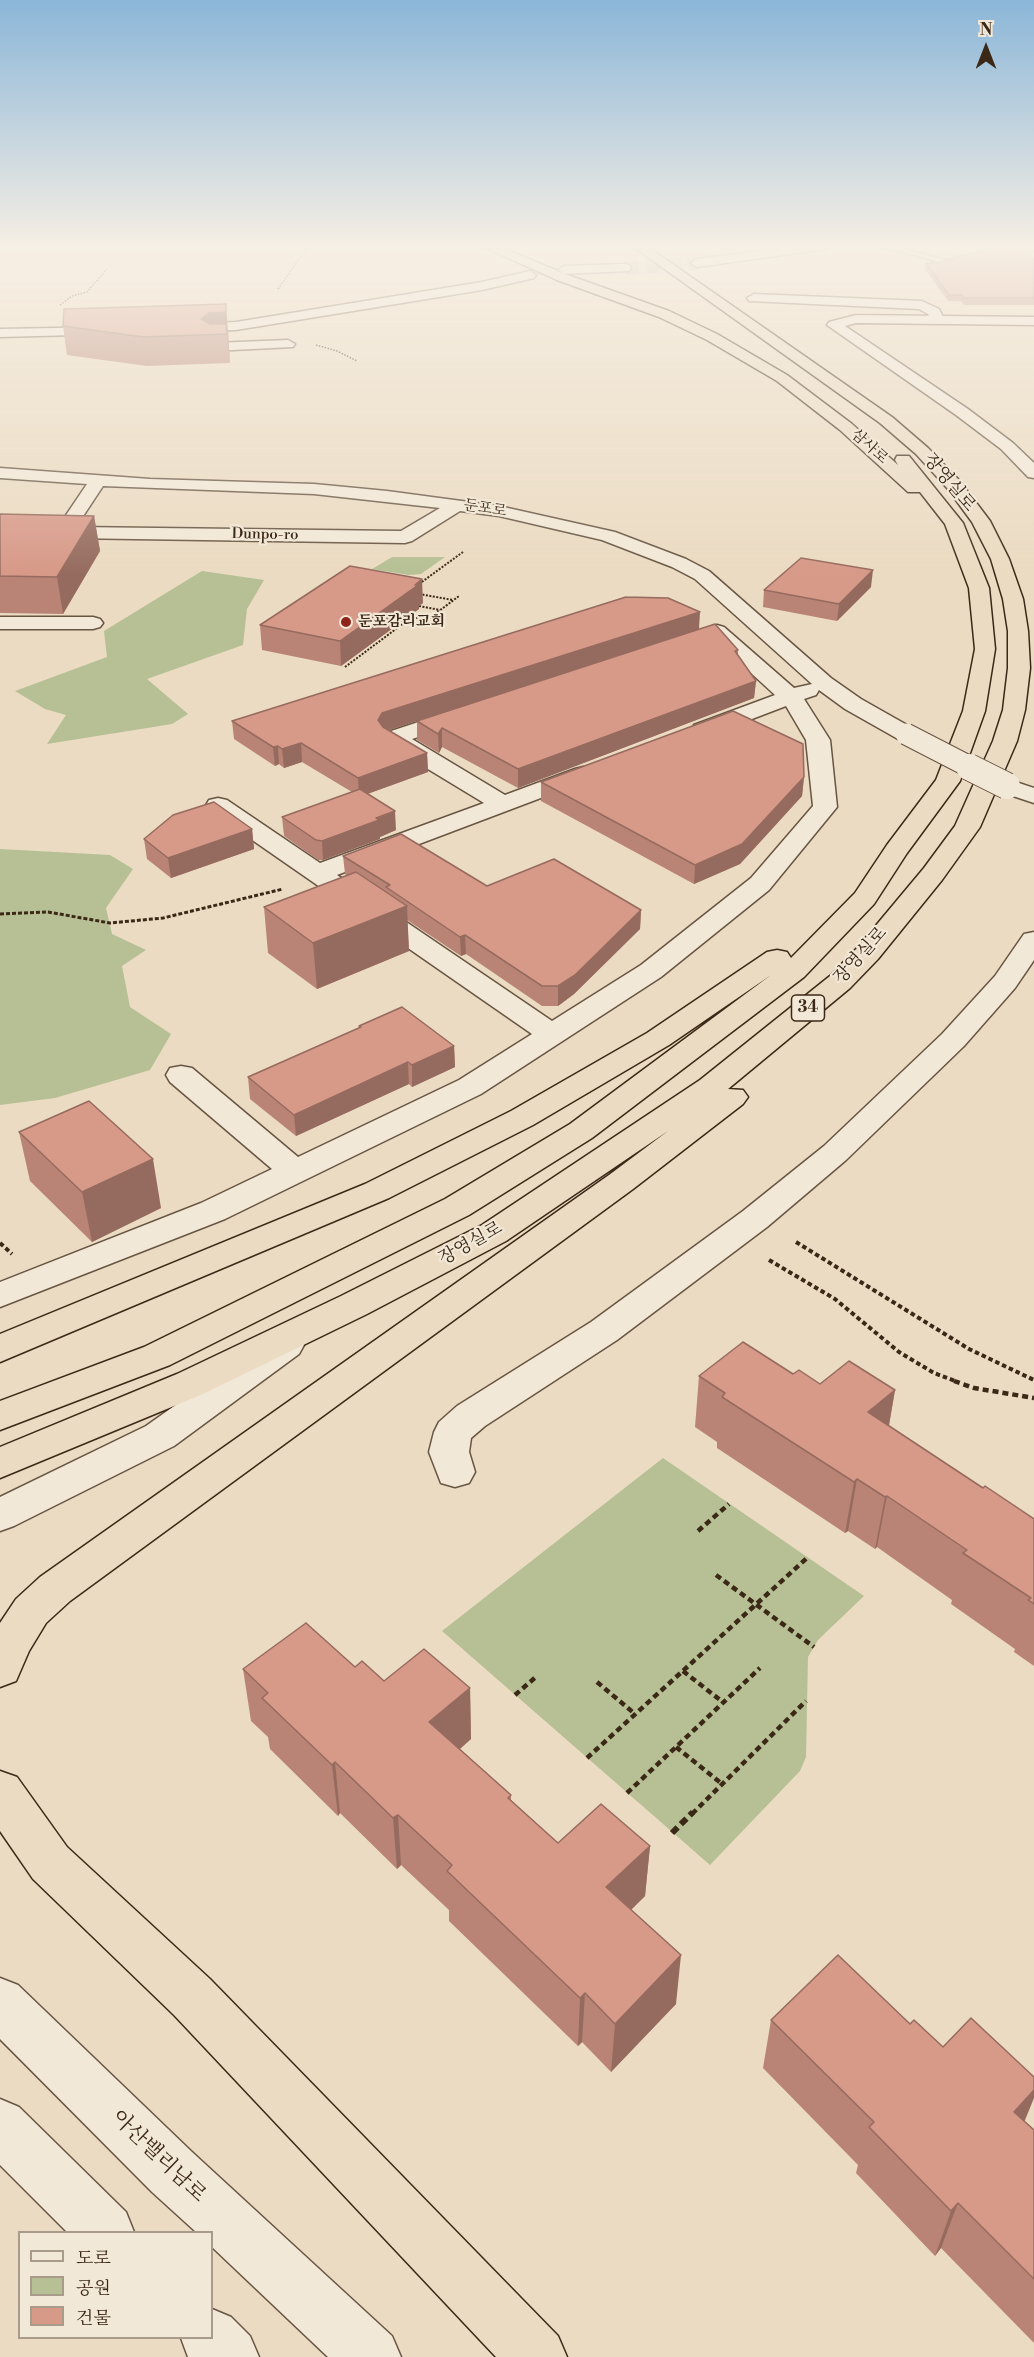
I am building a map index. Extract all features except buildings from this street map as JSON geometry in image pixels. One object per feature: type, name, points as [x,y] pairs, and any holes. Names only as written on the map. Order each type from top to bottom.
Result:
[{"type":"highway","name":"삼사로","points":[[743,355],[782,378],[846,427],[954,523]]},
{"type":"highway","name":"장영실로","points":[[0,1416],[157,1356],[466,1201],[581,1131],[665,1070],[794,971],[865,898],[896,850],[948,781],[974,711],[985,649],[979,588],[954,523],[900,455],[864,423],[773,355]]},
{"type":"highway","name":"장영실로","points":[[0,1462],[190,1384],[318,1323],[494,1233],[711,1087],[840,982],[868,953],[933,874],[967,827],[1005,741],[1014,710],[1019,668],[1018,631],[1013,599],[1000,559],[981,521],[953,484],[922,451],[886,420],[801,355]]},
{"type":"highway","points":[[0,1349],[377,1191],[522,1118],[658,1039],[865,898]]},
{"type":"highway","points":[[0,1668],[11,1642],[31,1611],[55,1589],[621,1182],[738,1092],[756,1078],[840,982]]},
{"type":"highway","points":[[0,1792],[50,1863],[192,1997],[537,2357]]},
{"type":"street","points":[[878,355],[970,417],[1007,446],[1034,472]]},
{"type":"street","name":"둔포로","points":[[0,473],[150,484],[314,489],[458,505],[541,519],[597,534],[679,563],[702,575],[823,683],[853,704],[1006,786],[1034,796]]},
{"type":"street","points":[[63,533],[95,485]]},
{"type":"street","name":"Dunpo-ro","points":[[0,532],[405,537],[458,505]]},
{"type":"street","points":[[0,622],[93,623]]},
{"type":"street","points":[[0,1295],[213,1211],[470,1087],[651,971],[760,884],[825,807],[818,740],[791,697],[717,631],[683,642]]},
{"type":"street","points":[[680,738],[823,683]]},
{"type":"street","points":[[482,709],[393,738],[503,804]]},
{"type":"street","points":[[320,876],[603,767]]},
{"type":"street","points":[[218,805],[552,1035]]},
{"type":"street","points":[[455,1472],[449,1452],[453,1432],[471,1416],[604,1331],[755,1219],[835,1153],[953,1040],[1005,982],[1034,940]]},
{"type":"street","points":[[181,1075],[294,1171]]},
{"type":"street","points":[[0,1515],[160,1436],[318,1323]]},
{"type":"street","name":"아산밸리남로","points":[[0,2003],[172,2172],[371,2357]]},
{"type":"street","points":[[0,2126],[105,2231]]},
{"type":"street","points":[[212,2339],[229,2357]]},
{"type":"path","points":[[414,587],[463,552]]},
{"type":"path","points":[[410,580],[421,582]]},
{"type":"path","points":[[418,594],[454,600]]},
{"type":"path","points":[[345,667],[412,617],[427,620],[459,596]]},
{"type":"path","points":[[419,606],[440,610]]},
{"type":"path","points":[[0,914],[48,912],[110,923],[163,918],[320,876]]},
{"type":"path","points":[[796,1242],[969,1349],[1034,1380]]},
{"type":"path","points":[[769,1260],[836,1299],[899,1352],[934,1373],[974,1388],[1034,1398]]},
{"type":"path","points":[[698,1531],[729,1504]]},
{"type":"path","points":[[587,1758],[807,1558]]},
{"type":"path","points":[[716,1575],[814,1647]]},
{"type":"path","points":[[627,1793],[760,1668]]},
{"type":"path","points":[[683,1671],[724,1702]]},
{"type":"path","points":[[515,1695],[537,1676]]},
{"type":"path","points":[[597,1682],[635,1714]]},
{"type":"path","points":[[672,1833],[806,1701]]},
{"type":"path","points":[[676,1747],[722,1784]]},
{"type":"green space","points":[[392,557],[445,557],[421,574],[409,575],[372,569]]},
{"type":"green space","points":[[202,571],[264,580],[247,609],[243,645],[147,679],[188,714],[172,724],[47,744],[66,715],[45,709],[15,691],[107,657],[104,631]]},
{"type":"green space","points":[[0,849],[110,855],[133,869],[106,908],[112,934],[146,950],[122,966],[130,1007],[171,1034],[150,1070],[55,1098],[0,1105]]},
{"type":"green space","points":[[663,1458],[864,1596],[818,1640],[808,1657],[806,1757],[800,1771],[710,1865],[442,1631]]},
{"type":"place","name":"둔포감리교회","points":[[346,622]]}]
